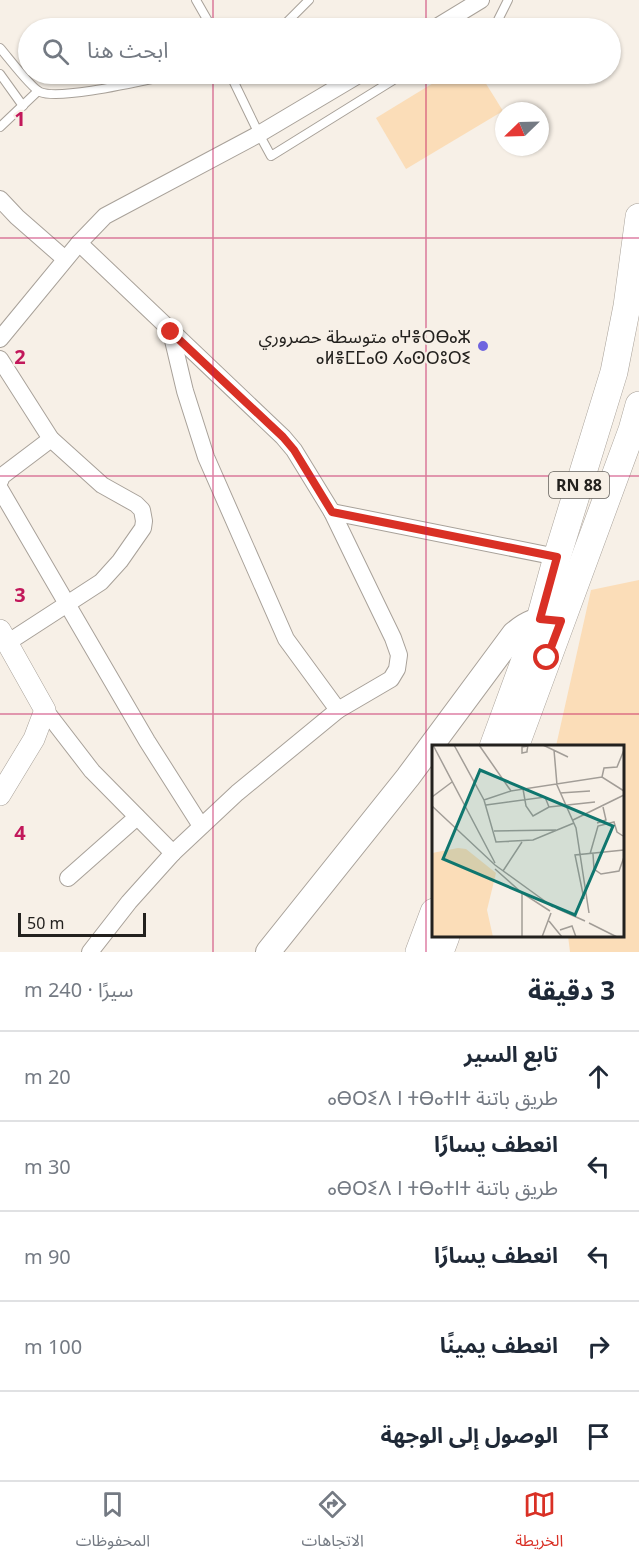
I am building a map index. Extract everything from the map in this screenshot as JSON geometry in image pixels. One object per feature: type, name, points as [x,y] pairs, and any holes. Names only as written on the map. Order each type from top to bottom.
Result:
[{"type":"main road","name":"RN 88","points":[[516,745],[551,620],[557,557],[614,372],[627,306],[639,217]]},
{"type":"main road","name":"RN 88","points":[[494,745],[551,620],[632,430],[639,405]]},
{"type":"main road","points":[[268,952],[408,777],[505,645],[524,626],[551,620]]},
{"type":"main road","points":[[419,952],[432,917]]},
{"type":"main road","points":[[440,952],[446,937]]},
{"type":"street","points":[[451,18],[481,0]]},
{"type":"street","points":[[0,339],[79,243],[105,216],[259,134],[343,84]]},
{"type":"street","points":[[0,199],[65,260]]},
{"type":"street","points":[[79,243],[294,450],[332,512],[399,655],[397,669],[391,679],[338,710],[237,793],[201,826],[129,902],[90,952]]},
{"type":"street","points":[[171,332],[185,391],[206,457],[286,639],[338,710]]},
{"type":"street","points":[[0,358],[51,439],[102,485],[128,498],[143,513],[142,528],[120,561],[101,582],[67,604],[4,637],[45,710],[92,771],[173,853]]},
{"type":"street","points":[[0,481],[2,476],[51,439]]},
{"type":"street","points":[[0,489],[147,741],[201,826]]},
{"type":"street","points":[[332,512],[557,557]]},
{"type":"street","points":[[0,795],[34,739],[45,710]]},
{"type":"street","points":[[68,878],[137,817]]},
{"type":"lane","points":[[196,0],[206,18]]},
{"type":"lane","points":[[291,18],[309,0]]},
{"type":"lane","points":[[499,18],[508,0]]},
{"type":"lane","points":[[0,48],[18,68]]},
{"type":"lane","points":[[0,74],[23,105]]},
{"type":"lane","points":[[32,84],[38,91],[50,95],[124,84]]},
{"type":"lane","points":[[235,84],[271,156],[387,84]]},
{"type":"lane","points":[[0,127],[38,91]]},
{"type":"shaded area","points":[[432,84],[486,84],[497,102],[495,102],[495,116],[406,169],[376,118]]},
{"type":"shaded area","points":[[639,580],[639,952],[570,952],[568,937],[624,937],[624,745],[556,745],[591,590]]},
{"type":"place","name":"متوسطة حصروري ⴰⵖⴻⵔⴱⴰⵣ ⴰⵍⴻⵎⵎⴰⵙ ⵃⴰⵙⵔⵓⵔⵉ","points":[[483,346]]},
{"type":"route","points":[[171,332],[283,437],[294,450],[332,512],[557,557],[540,619],[561,621],[547,658]]}]
